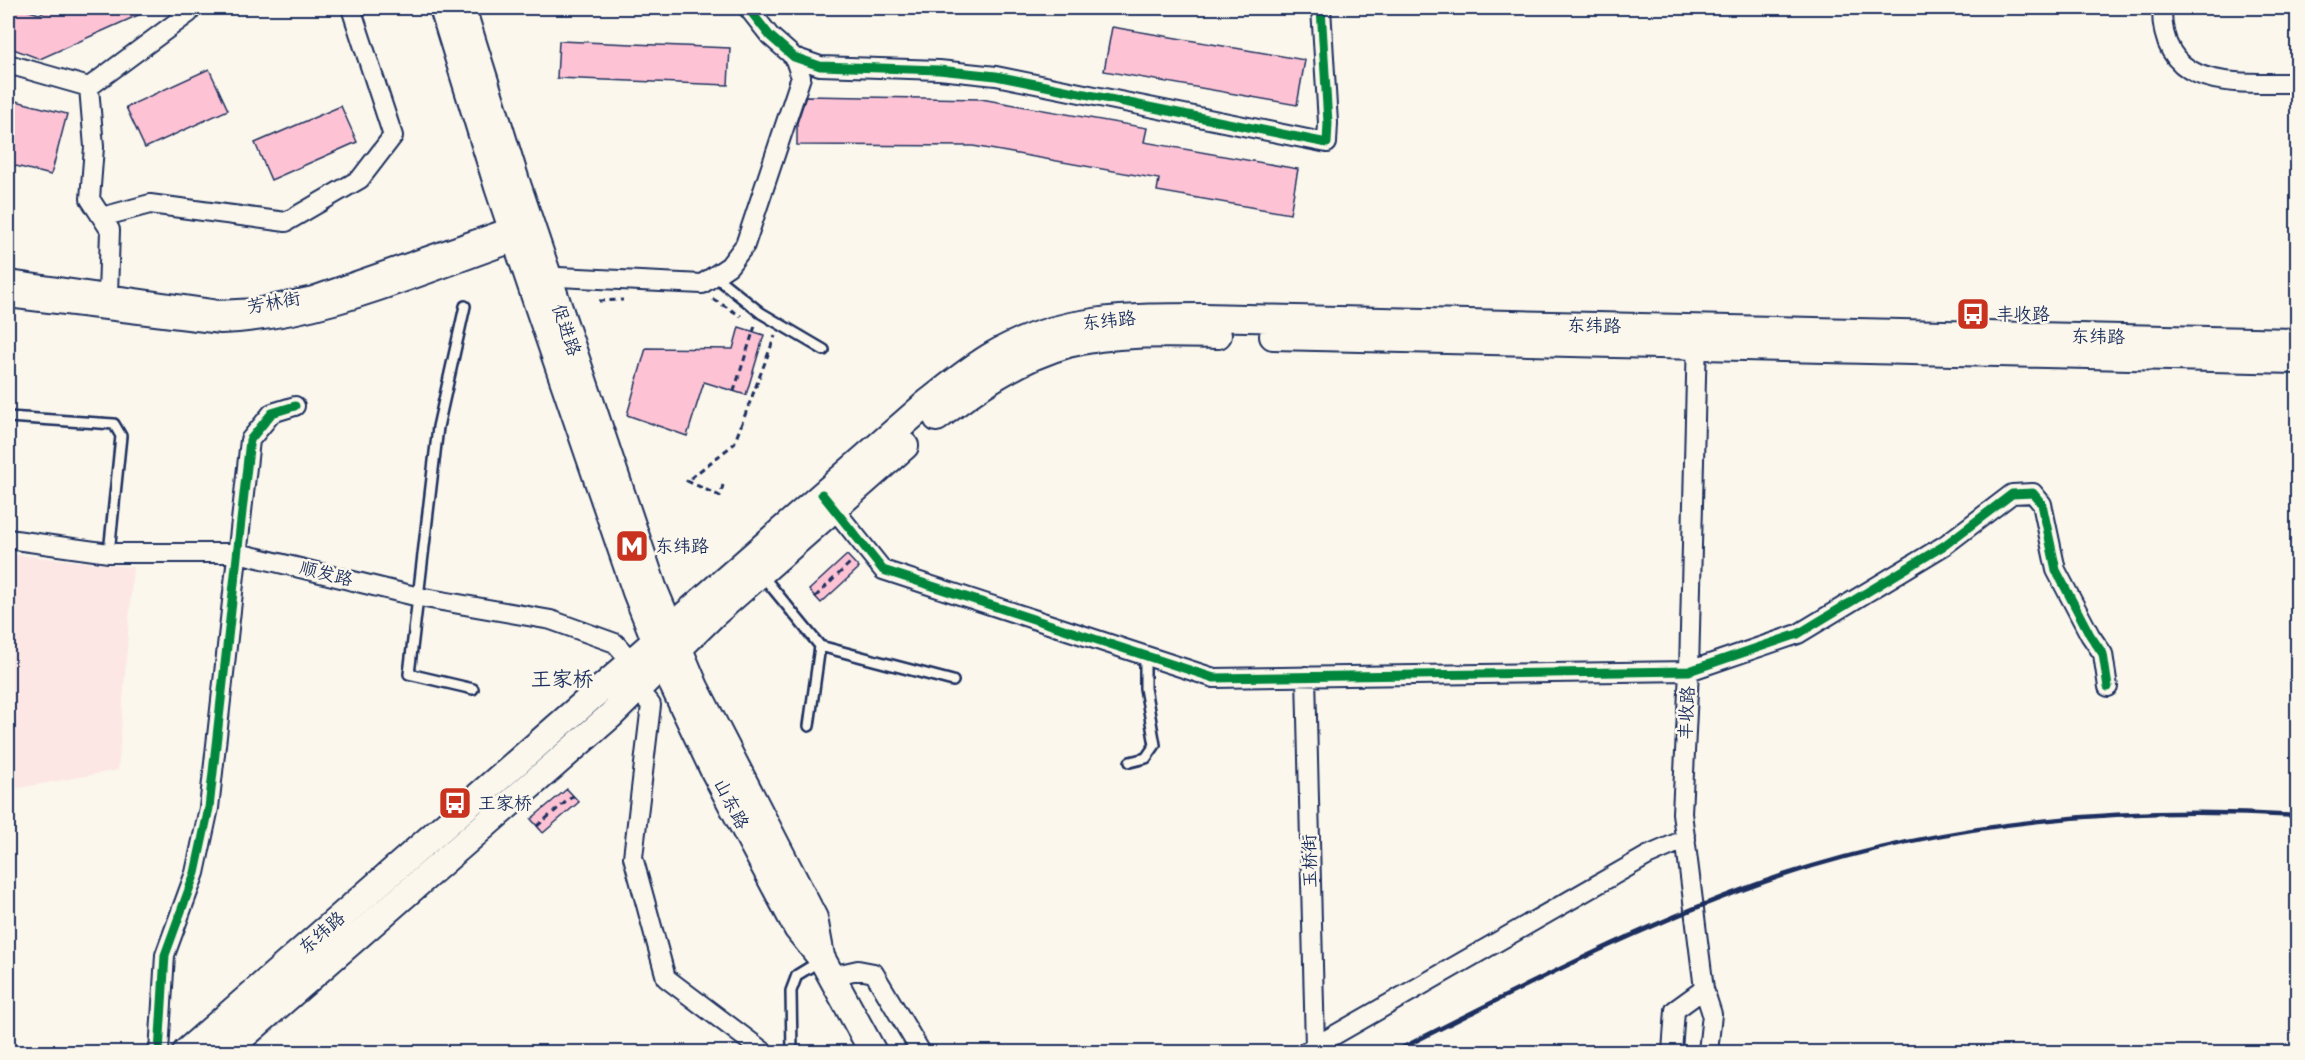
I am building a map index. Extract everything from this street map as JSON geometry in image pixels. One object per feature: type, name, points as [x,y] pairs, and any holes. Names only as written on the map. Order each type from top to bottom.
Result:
[{"type":"main road","name":"促进路","points":[[442,8],[520,232],[538,276],[636,592],[667,645]]},
{"type":"main road","name":"促进路","points":[[462,8],[520,232]]},
{"type":"main road","name":"东纬路","points":[[225,1053],[610,716],[638,689],[667,645],[828,501],[969,393],[1003,371],[1068,344],[1106,338],[1203,334],[2298,342]]},
{"type":"main road","name":"东纬路","points":[[1697,337],[2298,360]]},
{"type":"main road","name":"东纬路","points":[[186,1053],[632,662],[667,645]]},
{"type":"main road","name":"山东路","points":[[667,645],[686,712],[757,854],[797,928],[826,968],[873,1053]]},
{"type":"street","points":[[89,87],[189,13],[190,8]]},
{"type":"street","points":[[102,217],[150,204],[286,222],[360,180],[393,136],[351,8]]},
{"type":"street","points":[[748,8],[770,36],[794,57],[820,66],[939,70],[996,76],[1327,143],[1328,123],[1321,8]]},
{"type":"street","points":[[2162,8],[2162,30],[2169,48],[2189,72],[2217,82],[2298,83]]},
{"type":"street","points":[[538,276],[684,285],[702,284],[716,277],[729,266],[745,244],[801,77],[794,57]]},
{"type":"street","points":[[8,64],[89,87]]},
{"type":"street","points":[[89,87],[94,147],[90,199],[110,230],[108,295]]},
{"type":"street","points":[[8,298],[221,324],[256,323],[314,311],[520,232]]},
{"type":"street","name":"芳林街","points":[[8,279],[218,310],[256,308],[313,296],[520,232]]},
{"type":"street","name":"丰收路","points":[[1697,337],[1689,671],[1682,813],[1704,989],[1712,1014],[1708,1053]]},
{"type":"street","points":[[159,1053],[165,955],[195,873],[209,808],[250,440],[272,413],[295,406]]},
{"type":"street","points":[[828,501],[883,570],[1214,678],[1689,671],[1798,634],[1945,545],[2012,494],[2033,493],[2042,504],[2056,570],[2090,635],[2103,654],[2108,687]]},
{"type":"street","name":"顺发路","points":[[8,539],[109,553],[238,553],[419,597],[551,620],[615,643],[632,662]]},
{"type":"street","name":"玉桥街","points":[[1306,676],[1310,1050]]},
{"type":"street","points":[[638,689],[651,705],[633,857],[666,978],[764,1053]]},
{"type":"street","points":[[1310,1050],[1647,856],[1686,839]]},
{"type":"street","points":[[826,968],[874,973],[921,1053]]},
{"type":"street","points":[[1672,1053],[1675,1010],[1704,989]]},
{"type":"lane","points":[[716,277],[761,313],[824,350]]},
{"type":"lane","points":[[465,306],[438,427],[409,674],[473,689]]},
{"type":"lane","points":[[8,417],[114,424],[121,436],[109,553]]},
{"type":"lane","points":[[755,566],[820,646],[953,681]]},
{"type":"lane","points":[[809,726],[820,646]]},
{"type":"lane","points":[[1130,762],[1146,758],[1155,746],[1145,688],[1145,655]]},
{"type":"lane","points":[[792,1053],[791,990],[797,975],[826,968]]},
{"type":"path","points":[[706,298],[716,299],[755,326],[776,336],[734,444],[687,481],[720,495],[723,485]]},
{"type":"path","points":[[599,301],[632,300]]},
{"type":"path","points":[[734,391],[755,326]]},
{"type":"path","points":[[815,597],[852,561]]},
{"type":"path","points":[[537,826],[573,796]]},
{"type":"shaded area","points":[[8,554],[133,567],[118,770],[8,790]]},
{"type":"building","points":[[8,8],[19,8],[39,14],[54,8],[154,8],[40,59],[8,47]]},
{"type":"building","points":[[1112,27],[1305,60],[1297,105],[1104,71]]},
{"type":"building","points":[[559,41],[730,48],[728,85],[557,78]]},
{"type":"building","points":[[209,69],[228,110],[145,148],[126,107]]},
{"type":"building","points":[[806,96],[981,99],[1147,128],[1144,142],[1298,169],[1290,214],[1157,191],[1159,179],[973,146],[797,145],[797,123]]},
{"type":"building","points":[[8,99],[67,114],[51,175],[8,164]]},
{"type":"building","points":[[341,106],[357,142],[271,180],[255,143]]},
{"type":"building","points":[[739,327],[764,335],[746,395],[704,382],[687,436],[627,415],[646,348],[733,349]]},
{"type":"building","points":[[847,555],[859,568],[821,603],[809,590]]},
{"type":"building","points":[[567,789],[579,802],[543,833],[531,819]]},
{"type":"railway","points":[[1394,1052],[1635,934],[1734,893],[1784,875],[1846,857],[1910,841],[2038,821],[2168,813],[2298,816]]},
{"type":"cycle path","points":[[748,8],[770,36],[794,57],[820,66],[939,70],[996,76],[1327,143],[1328,123],[1321,8]]},
{"type":"cycle path","points":[[159,1052],[165,955],[195,873],[209,808],[250,440],[272,413],[295,406]]},
{"type":"cycle path","points":[[822,494],[883,570],[1214,678],[1689,671],[1798,634],[1945,545],[2012,494],[2033,493],[2042,504],[2056,570],[2090,635],[2103,654],[2108,687]]},
{"type":"place","name":"丰收路","points":[[1973,314]]},
{"type":"place","name":"东纬路","points":[[632,546]]},
{"type":"place","name":"王家桥","points":[[455,803]]},
{"type":"district","name":"王家桥","points":[[562,679]]}]
